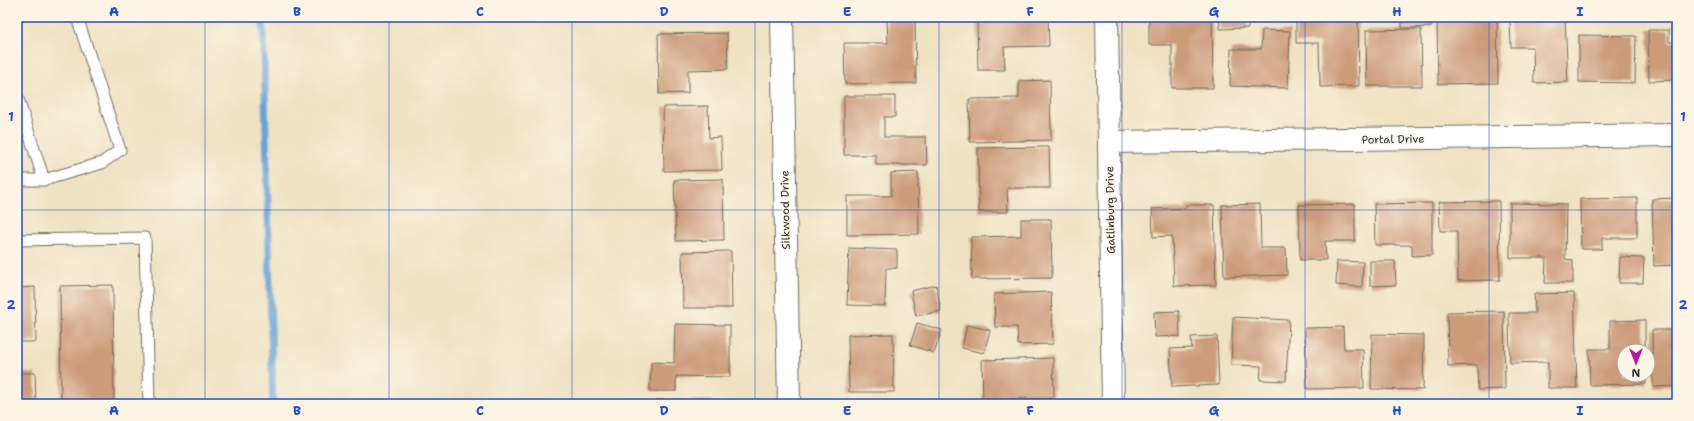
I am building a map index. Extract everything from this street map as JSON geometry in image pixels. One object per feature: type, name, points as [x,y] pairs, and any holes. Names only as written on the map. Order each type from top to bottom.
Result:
[{"type":"street","name":"Silkwood Drive","points":[[782,17],[788,404]]},
{"type":"street","name":"Gatlinburg Drive","points":[[1107,17],[1113,404]]},
{"type":"street","name":"Portal Drive","points":[[1109,142],[1677,135]]},
{"type":"lane","points":[[17,180],[44,180],[102,163],[120,150],[77,17]]},
{"type":"lane","points":[[17,96],[44,180]]},
{"type":"lane","points":[[17,240],[145,238],[149,404]]},
{"type":"building","points":[[977,17],[1048,17],[1049,46],[1004,47],[1005,70],[978,70]]},
{"type":"building","points":[[1149,17],[1212,17],[1213,88],[1172,88],[1172,45],[1149,45]]},
{"type":"building","points":[[1219,17],[1248,17],[1248,28],[1220,29]]},
{"type":"building","points":[[1296,17],[1358,17],[1359,86],[1320,87],[1319,43],[1296,43]]},
{"type":"building","points":[[1402,17],[1432,17],[1432,27],[1402,28]]},
{"type":"building","points":[[1437,17],[1497,17],[1498,83],[1438,84]]},
{"type":"building","points":[[1565,18],[1568,82],[1534,83],[1533,47],[1511,47],[1510,20]]},
{"type":"building","points":[[887,19],[915,19],[916,83],[845,84],[844,43],[888,43]]},
{"type":"building","points":[[1421,29],[1422,86],[1367,86],[1366,30]]},
{"type":"building","points":[[1262,30],[1290,31],[1288,88],[1230,86],[1231,49],[1261,49]]},
{"type":"building","points":[[1648,30],[1669,30],[1669,42],[1677,42],[1677,80],[1649,81]]},
{"type":"building","points":[[727,33],[728,69],[688,70],[688,93],[659,94],[658,34]]},
{"type":"building","points":[[1579,35],[1636,36],[1635,83],[1579,82]]},
{"type":"building","points":[[1050,80],[1051,140],[970,142],[969,99],[1019,98],[1019,81]]},
{"type":"building","points":[[844,96],[895,96],[895,117],[884,117],[884,137],[926,137],[927,165],[876,165],[876,155],[844,155]]},
{"type":"building","points":[[708,106],[709,138],[721,137],[722,170],[664,171],[663,107]]},
{"type":"building","points":[[1049,147],[1050,188],[1007,188],[1008,212],[979,212],[978,148]]},
{"type":"building","points":[[918,172],[919,234],[847,235],[847,196],[891,196],[891,173]]},
{"type":"building","points":[[723,179],[724,240],[676,241],[674,180]]},
{"type":"building","points":[[1637,198],[1637,238],[1602,238],[1602,249],[1581,249],[1580,199]]},
{"type":"building","points":[[1677,198],[1677,265],[1654,266],[1652,199]]},
{"type":"building","points":[[1499,201],[1500,280],[1458,281],[1457,231],[1440,231],[1439,202]]},
{"type":"building","points":[[1432,203],[1432,255],[1412,256],[1412,245],[1375,245],[1374,204]]},
{"type":"building","points":[[1510,203],[1566,204],[1565,259],[1573,260],[1573,283],[1545,283],[1546,258],[1510,258]]},
{"type":"building","points":[[1260,204],[1261,248],[1286,248],[1287,275],[1224,277],[1222,205]]},
{"type":"building","points":[[1355,204],[1355,241],[1325,241],[1326,260],[1300,260],[1299,205]]},
{"type":"building","points":[[1186,205],[1214,205],[1216,285],[1174,286],[1172,236],[1153,237],[1152,209],[1186,208]]},
{"type":"building","points":[[1021,219],[1051,219],[1052,278],[972,279],[971,237],[1021,236]]},
{"type":"building","points":[[849,248],[897,250],[897,268],[886,268],[885,306],[847,305]]},
{"type":"building","points":[[731,251],[732,308],[683,308],[682,252]]},
{"type":"building","points":[[1620,257],[1644,258],[1643,283],[1619,283]]},
{"type":"building","points":[[1337,261],[1363,262],[1362,287],[1336,285]]},
{"type":"building","points":[[1370,261],[1395,261],[1396,285],[1370,286]]},
{"type":"building","points":[[113,285],[114,404],[61,404],[60,286]]},
{"type":"building","points":[[936,285],[941,311],[916,316],[911,291]]},
{"type":"building","points":[[35,287],[36,342],[17,342],[17,288]]},
{"type":"building","points":[[1051,292],[1053,344],[1018,345],[1017,327],[995,327],[994,294]]},
{"type":"building","points":[[1574,293],[1577,388],[1548,388],[1548,362],[1510,363],[1509,313],[1535,313],[1534,294]]},
{"type":"building","points":[[1179,311],[1180,336],[1155,337],[1154,312]]},
{"type":"building","points":[[1504,311],[1505,389],[1478,390],[1477,365],[1448,366],[1447,312]]},
{"type":"building","points":[[1233,317],[1289,320],[1286,381],[1260,380],[1261,366],[1231,365]]},
{"type":"building","points":[[1645,320],[1645,343],[1616,343],[1616,383],[1646,384],[1590,385],[1589,349],[1610,349],[1610,321]]},
{"type":"building","points":[[917,323],[942,330],[934,353],[910,345]]},
{"type":"building","points":[[675,324],[730,325],[730,377],[676,376],[676,391],[650,391],[651,362],[674,363]]},
{"type":"building","points":[[967,325],[990,330],[984,353],[962,348]]},
{"type":"building","points":[[1343,327],[1344,349],[1363,349],[1364,388],[1307,389],[1305,328]]},
{"type":"building","points":[[1652,330],[1677,330],[1677,386],[1653,387],[1653,383],[1656,383],[1656,343],[1652,343]]},
{"type":"building","points":[[893,334],[894,392],[849,392],[848,335]]},
{"type":"building","points":[[1372,334],[1424,335],[1423,390],[1371,389]]},
{"type":"building","points":[[1217,336],[1219,385],[1172,387],[1170,349],[1192,348],[1191,337]]},
{"type":"building","points":[[1053,358],[1054,398],[1009,399],[1009,404],[983,404],[982,360]]},
{"type":"building","points":[[17,373],[35,373],[36,404],[17,404]]},
{"type":"building","points":[[656,400],[712,400],[712,404],[656,404]]},
{"type":"waterway","points":[[263,17],[273,404]]}]
